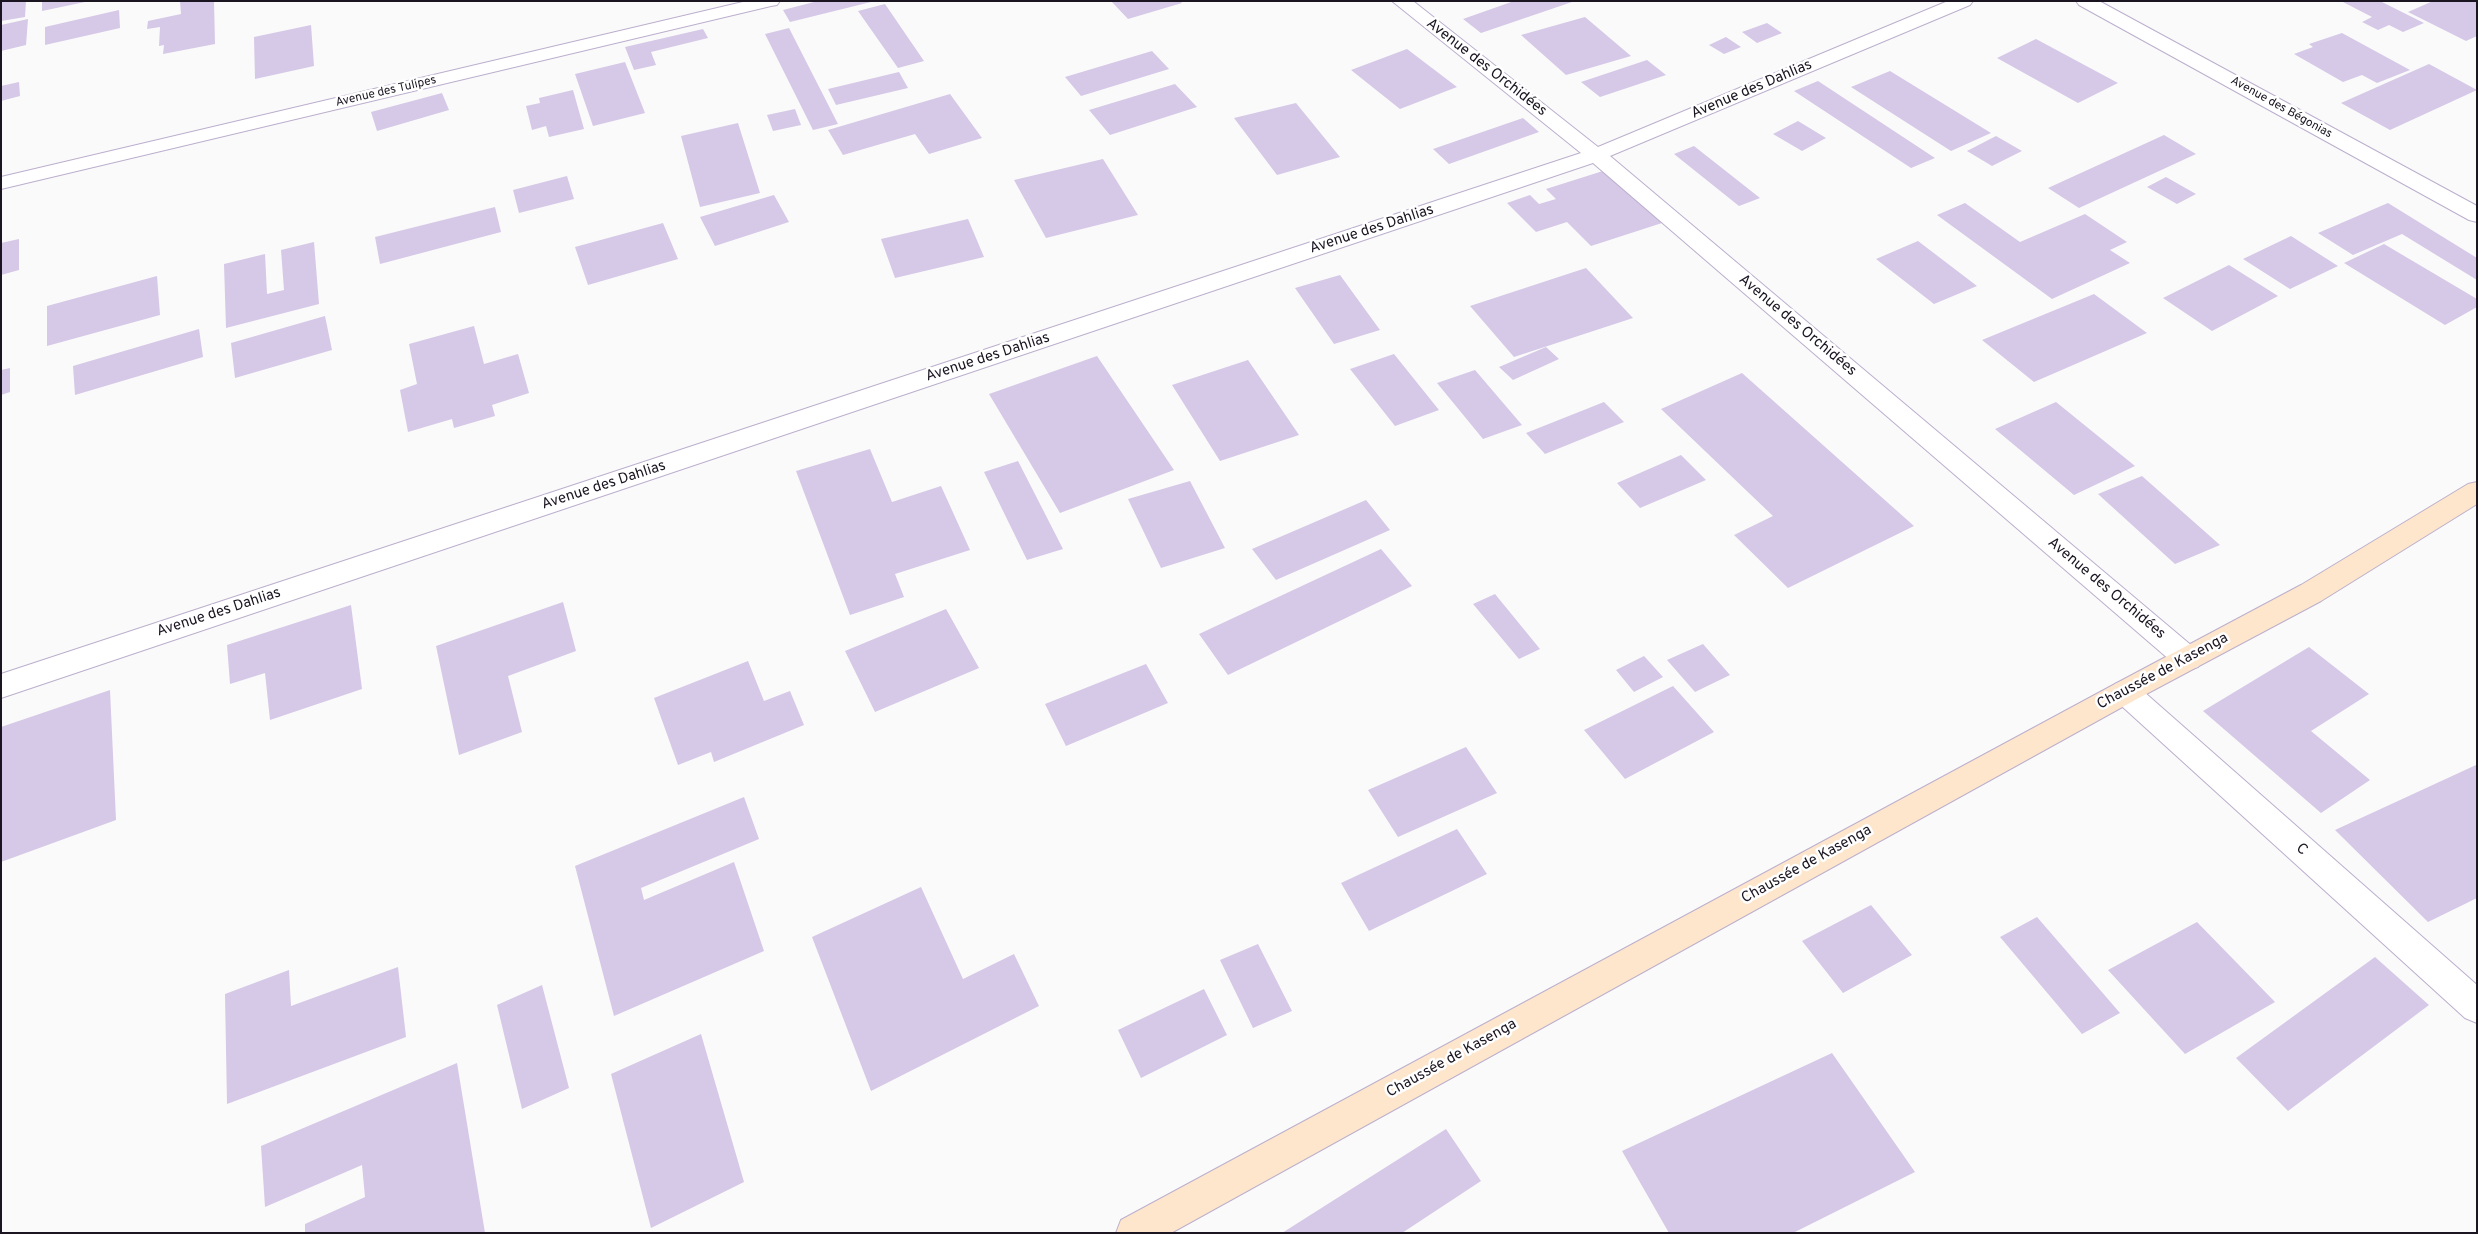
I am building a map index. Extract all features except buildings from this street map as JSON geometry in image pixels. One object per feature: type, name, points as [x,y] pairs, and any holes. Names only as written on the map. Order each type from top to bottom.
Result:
[{"type":"main road","name":"Chaussée de Kasenga","points":[[1134,1233],[2125,692],[2312,593],[2477,491]]},
{"type":"street","name":"Avenue des Tulipes","points":[[1,183],[771,1]]},
{"type":"street","name":"Avenue des Orchidées","points":[[1401,1],[1596,155],[2188,659]]},
{"type":"street","name":"Avenue des Dahlias","points":[[1,686],[1596,155],[1964,1]]},
{"type":"street","name":"Avenue des Bégonias","points":[[2085,1],[2477,215]]},
{"type":"street","name":"C","points":[[2125,692],[2477,1007]]}]
